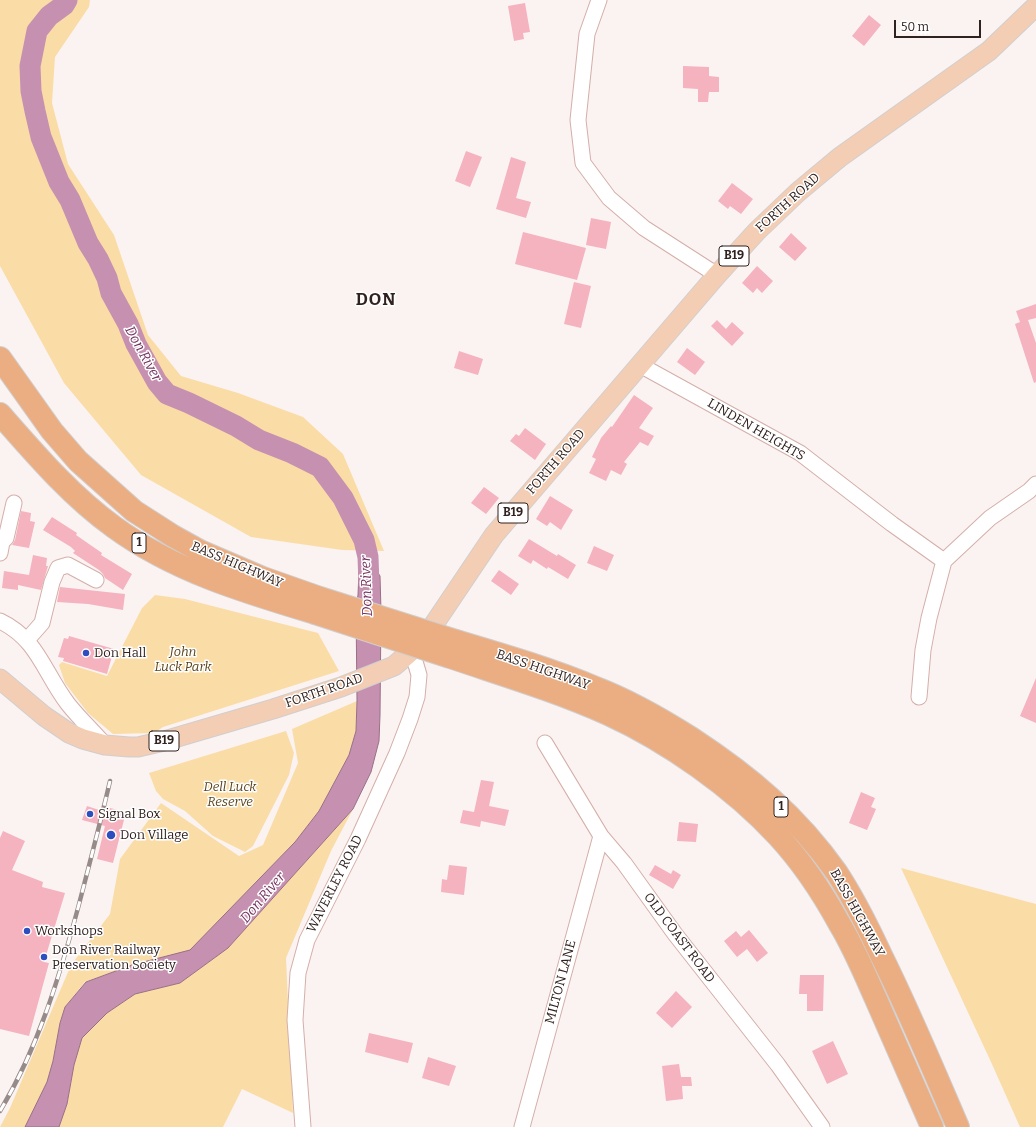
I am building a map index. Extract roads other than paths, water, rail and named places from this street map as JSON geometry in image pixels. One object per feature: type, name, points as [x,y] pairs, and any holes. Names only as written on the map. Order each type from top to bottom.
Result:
[{"type":"highway","points":[[0,344],[40,414]]},
{"type":"highway","name":"BASS HIGHWAY","points":[[0,358],[52,431],[78,461],[134,511],[173,536],[207,554],[263,578],[317,606]]},
{"type":"highway","name":"BASS HIGHWAY","points":[[0,414],[44,464],[81,500],[121,531],[151,550],[181,566],[250,593],[317,606],[453,649],[568,676],[631,703],[659,718],[721,758],[756,784],[785,811],[815,845],[837,874],[862,917],[899,992],[958,1127]]},
{"type":"highway","name":"BASS HIGHWAY","points":[[453,649],[608,714],[646,734],[682,756],[753,810],[800,862],[840,924],[874,995],[932,1127]]},
{"type":"main road","name":"FORTH ROAD","points":[[0,679],[57,726],[83,739],[106,745],[138,747],[164,741],[341,687],[394,666],[422,642],[494,535],[756,231],[798,192],[840,158],[989,51],[1036,6]]},
{"type":"street","points":[[599,0],[587,34],[578,120],[583,163],[609,198],[644,228],[717,275]]},
{"type":"street","name":"LINDEN HEIGHTS","points":[[640,365],[800,453],[892,524],[944,561]]},
{"type":"street","points":[[919,697],[922,656],[929,618],[944,561],[990,518],[1036,484]]},
{"type":"street","points":[[0,553],[2,542],[6,538],[14,503]]},
{"type":"street","points":[[27,640],[42,622],[52,582],[58,568],[68,564],[96,580]]},
{"type":"street","points":[[0,621],[27,640],[67,703],[106,745]]},
{"type":"street","name":"WAVERLEY ROAD","points":[[303,1127],[295,1020],[298,973],[306,940],[358,839],[397,753],[410,719],[417,697],[419,675],[414,658],[409,653]]},
{"type":"street","name":"OLD COAST ROAD","points":[[545,743],[601,836],[624,863],[675,934],[774,1061],[822,1127]]},
{"type":"street","name":"MILTON LANE","points":[[522,1127],[601,836]]},
{"type":"water","points":[[368,557],[380,576],[381,611],[379,741],[371,772],[353,809],[228,948],[180,983],[135,994],[107,1013],[82,1038],[74,1065],[67,1104],[59,1127],[25,1127],[47,1082],[65,1007],[86,982],[132,965],[190,950],[295,842],[319,811],[349,755],[356,731],[356,607],[359,571]]},
{"type":"waterway","name":"Don River","points":[[67,0],[64,5],[49,16],[37,31],[30,66],[31,91],[35,111],[41,137],[59,182],[70,200],[88,243],[98,259],[107,278],[111,293],[128,324],[136,344],[157,382],[167,394],[236,426],[259,440],[292,453],[320,467],[343,498],[364,540],[368,557],[369,585]]},
{"type":"railway","points":[[0,1111],[26,1063],[55,986],[78,908],[110,781]]},
{"type":"place","name":"Don Hall","points":[[86,653]]},
{"type":"place","name":"Signal Box","points":[[90,814]]},
{"type":"place","name":"Don Village","points":[[111,835]]},
{"type":"place","name":"Workshops","points":[[27,931]]},
{"type":"place","name":"Don River Railway Preservation Society","points":[[44,957]]},
{"type":"district","name":"DON","points":[[376,300]]},
{"type":"park label","name":"John Luck Park","points":[[183,660]]},
{"type":"park label","name":"Dell Luck Reserve","points":[[230,794]]}]
